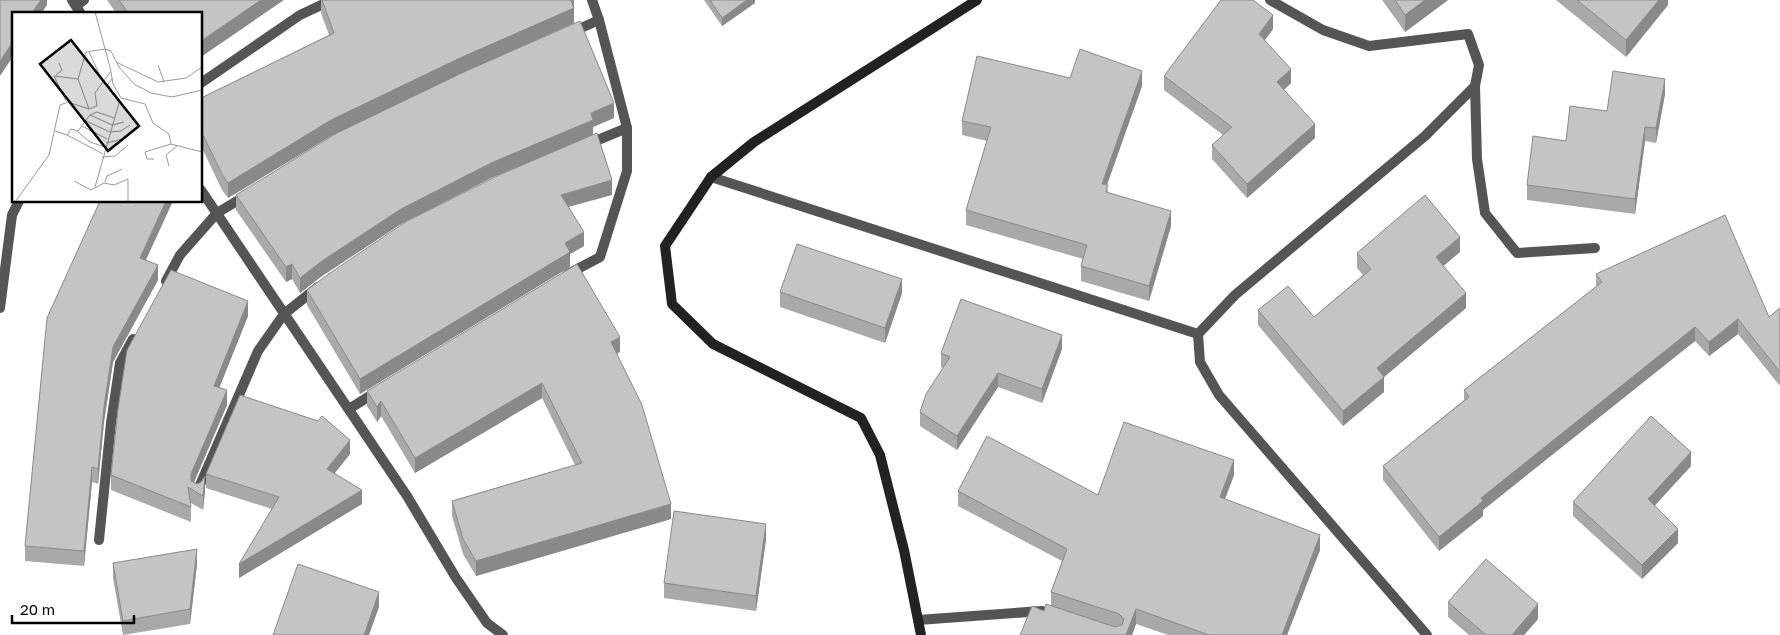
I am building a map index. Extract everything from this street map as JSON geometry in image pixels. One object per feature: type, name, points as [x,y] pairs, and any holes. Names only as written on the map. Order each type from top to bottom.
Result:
[{"type":"street","points":[[202,82],[300,15],[332,0]]},
{"type":"street","points":[[560,279],[600,257],[627,171],[627,128],[592,0]]},
{"type":"street","points":[[921,635],[904,550],[880,455],[860,418],[713,344],[672,304],[665,246],[711,177],[754,142],[978,0]]},
{"type":"street","points":[[1270,0],[1323,30],[1369,46],[1468,34],[1479,65],[1475,86],[1476,159],[1485,214],[1517,253],[1595,248]]},
{"type":"street","points":[[563,36],[599,20]]},
{"type":"street","points":[[1427,635],[1219,395],[1200,362],[1198,334],[1235,295],[1425,136],[1475,86]]},
{"type":"street","points":[[582,147],[627,128]]},
{"type":"street","points":[[711,177],[1198,334]]},
{"type":"street","points":[[162,288],[180,255],[217,213],[259,188]]},
{"type":"street","points":[[202,191],[407,496],[456,578],[487,623],[503,635]]},
{"type":"street","points":[[0,308],[12,215],[18,202]]},
{"type":"street","points":[[197,492],[258,350],[284,314],[326,282]]},
{"type":"street","points":[[100,540],[111,424],[120,363],[138,330]]},
{"type":"street","points":[[349,409],[391,383]]},
{"type":"street","points":[[918,620],[1043,611],[1052,614]]},
{"type":"building","points":[[0,0],[41,0],[32,12],[12,12],[12,43],[0,61]]},
{"type":"building","points":[[119,0],[261,0],[202,40],[202,12],[128,12]]},
{"type":"building","points":[[322,0],[571,0],[574,8],[460,58],[331,120],[228,183],[202,133],[202,98],[334,33]]},
{"type":"building","points":[[710,0],[747,0],[722,18]]},
{"type":"building","points":[[1221,0],[1253,0],[1273,15],[1259,34],[1291,69],[1277,82],[1315,124],[1247,184],[1212,145],[1232,127],[1164,76]]},
{"type":"building","points":[[1395,0],[1425,0],[1405,15]]},
{"type":"building","points":[[1577,0],[1659,0],[1626,40]]},
{"type":"building","points":[[580,21],[614,103],[591,113],[593,120],[491,163],[401,209],[322,261],[300,278],[292,264],[286,267],[236,195],[337,133],[466,71]]},
{"type":"building","points":[[1080,49],[1142,71],[1102,184],[1108,185],[1106,192],[1171,211],[1149,286],[1081,266],[1087,245],[966,210],[991,127],[962,121],[977,56],[1070,78]]},
{"type":"building","points":[[1613,71],[1665,79],[1656,128],[1645,127],[1635,199],[1527,185],[1533,136],[1566,141],[1570,106],[1607,111]]},
{"type":"building","points":[[597,133],[612,180],[561,195],[584,232],[565,243],[570,252],[360,379],[307,290],[407,221],[497,176]]},
{"type":"building","points":[[1425,195],[1460,237],[1436,257],[1466,293],[1377,368],[1384,377],[1343,411],[1258,310],[1288,286],[1314,317],[1371,269],[1357,253]]},
{"type":"building","points":[[100,202],[166,202],[140,258],[158,265],[113,347],[104,407],[98,469],[92,467],[84,551],[25,546],[47,318]]},
{"type":"building","points":[[1725,215],[1769,317],[1780,308],[1780,372],[1738,319],[1709,342],[1695,327],[1481,498],[1483,501],[1439,537],[1383,466],[1469,397],[1464,390],[1602,282],[1596,274]]},
{"type":"building","points":[[797,244],[902,279],[885,328],[780,292]]},
{"type":"building","points":[[577,264],[620,337],[611,342],[642,405],[671,504],[476,561],[463,539],[452,501],[582,463],[542,383],[415,458],[381,401],[377,407],[367,391]]},
{"type":"building","points":[[171,270],[248,301],[214,386],[227,390],[191,474],[191,481],[197,484],[205,476],[203,496],[188,487],[191,507],[111,475],[127,350]]},
{"type":"building","points":[[961,299],[1062,335],[1042,389],[998,373],[957,436],[920,412],[926,394],[950,357],[941,353]]},
{"type":"building","points":[[240,395],[318,421],[322,416],[350,440],[327,469],[362,490],[239,564],[279,497],[206,474]]},
{"type":"building","points":[[1651,416],[1691,452],[1648,499],[1678,529],[1642,565],[1573,502]]},
{"type":"building","points":[[1124,422],[1234,460],[1220,497],[1320,535],[1282,635],[1209,635],[1136,609],[1126,635],[1020,635],[1032,606],[1044,611],[1046,604],[1115,627],[1122,625],[1124,619],[1119,614],[1051,592],[1067,549],[958,491],[987,436],[1098,495]]},
{"type":"building","points":[[674,511],[766,524],[756,596],[664,583]]},
{"type":"building","points":[[197,549],[190,609],[123,621],[113,563]]},
{"type":"building","points":[[1486,559],[1538,604],[1512,635],[1486,635],[1448,602]]},
{"type":"building","points":[[298,564],[379,592],[364,635],[273,635]]}]
